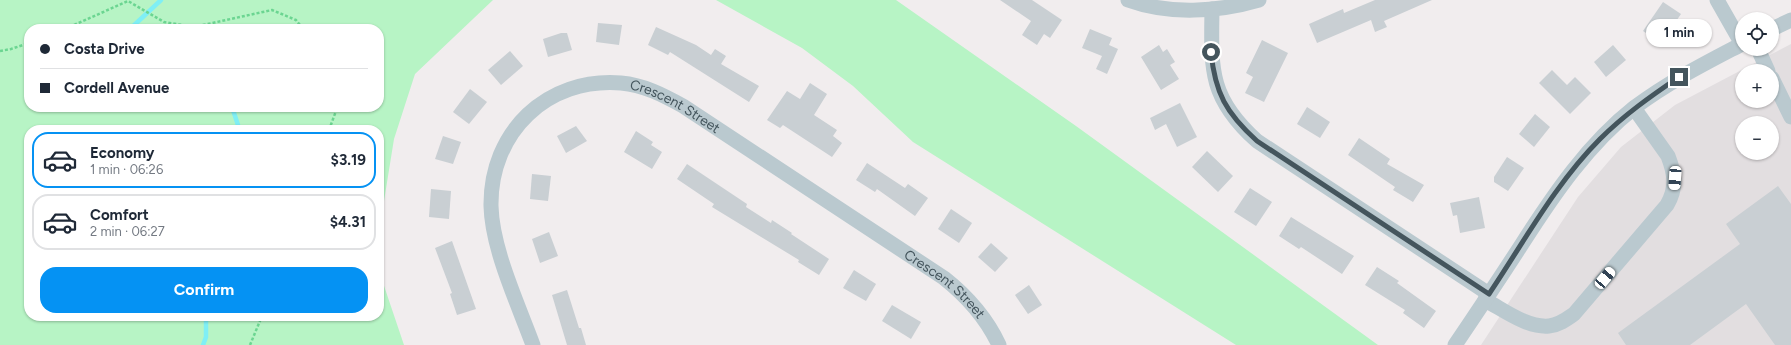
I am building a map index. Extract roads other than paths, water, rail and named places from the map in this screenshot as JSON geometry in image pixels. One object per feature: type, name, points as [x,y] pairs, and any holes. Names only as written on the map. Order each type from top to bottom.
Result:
[{"type":"street","points":[[1128,0],[1154,7],[1181,10],[1212,9],[1259,0]]},
{"type":"street","points":[[1717,0],[1735,32]]},
{"type":"street","points":[[1212,9],[1211,52],[1213,72],[1219,91],[1228,109],[1239,125],[1257,141],[1487,297],[1534,324],[1550,326],[1564,321],[1574,314],[1666,205],[1674,190],[1675,178],[1668,156],[1634,108]]},
{"type":"street","points":[[1779,26],[1791,20]]},
{"type":"street","points":[[1455,345],[1554,195],[1573,169],[1600,140],[1634,108],[1679,77],[1735,48]]},
{"type":"street","name":"Crescent Street","points":[[533,345],[496,242],[492,208],[494,176],[498,160],[507,141],[519,124],[547,99],[583,85],[605,83],[643,87],[663,95],[683,106],[944,278],[959,290],[977,308],[991,328],[1000,345]]},
{"type":"street","points":[[1779,91],[1789,109]]},
{"type":"waterway","points":[[135,24],[161,0]]},
{"type":"waterway","points":[[234,112],[238,125]]},
{"type":"waterway","points":[[203,345],[206,337],[206,321]]}]
